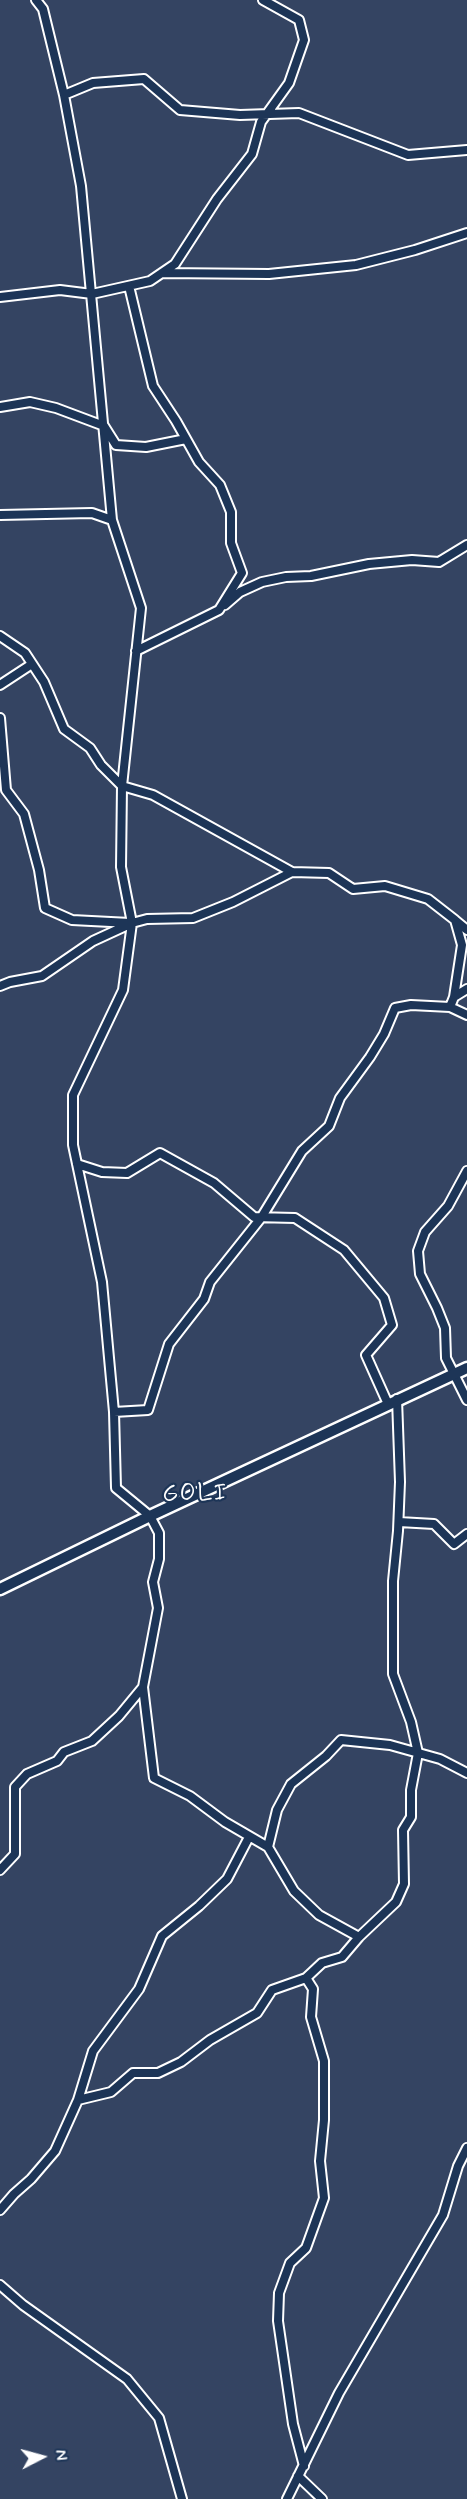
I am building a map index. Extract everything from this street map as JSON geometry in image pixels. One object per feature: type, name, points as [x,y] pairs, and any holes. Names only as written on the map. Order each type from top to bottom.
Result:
[{"type":"main road","points":[[0,1589],[392,1401],[467,1368]]},
{"type":"street","points":[[36,0],[43,9],[64,95],[81,186],[112,520],[141,608],[122,786],[121,867],[132,923],[123,990],[73,1095],[73,1145],[102,1282],[114,1412],[116,1488],[150,1516],[159,1533],[159,1559],[153,1582],[158,1608],[143,1687],[154,1778],[190,1796],[249,1838],[268,1847],[294,1891],[319,1915],[358,1937]]},
{"type":"street","points":[[0,297],[60,290],[92,294],[150,281],[175,264],[217,199],[252,154],[261,122],[290,83],[304,40],[299,20],[263,0]]},
{"type":"street","points":[[64,95],[93,83],[144,79],[180,110],[265,115],[299,113],[408,155],[467,150]]},
{"type":"street","points":[[162,273],[269,274],[356,265],[416,250],[467,233]]},
{"type":"street","points":[[129,286],[153,386],[199,462],[220,485],[231,512],[231,543],[242,573],[219,610]]},
{"type":"street","points":[[0,407],[30,402],[56,408],[104,426],[116,445],[146,447],[186,439]]},
{"type":"street","points":[[0,515],[92,513],[112,520]]},
{"type":"street","points":[[136,651],[219,610],[240,592],[262,582],[286,577],[311,576],[369,564],[412,560],[439,562],[453,556],[467,544]]},
{"type":"street","points":[[0,636],[25,653],[44,682],[64,729],[90,748],[100,765],[122,786],[153,795],[292,872],[328,873],[353,889],[385,886],[428,899],[467,930]]},
{"type":"street","points":[[0,685],[32,664]]},
{"type":"street","points":[[0,718],[6,790],[24,814],[39,870],[45,908],[72,920],[132,923]]},
{"type":"street","points":[[0,986],[42,976],[93,941],[132,923],[147,919],[193,918],[233,902],[292,872]]},
{"type":"street","points":[[450,1007],[454,997],[462,945],[455,920]]},
{"type":"street","points":[[454,997],[467,989]]},
{"type":"street","points":[[114,1412],[148,1410],[169,1344],[204,1299],[210,1282],[261,1218],[302,1151],[329,1126],[340,1098],[370,1057],[384,1034],[395,1008],[411,1005],[450,1007],[467,1015]]},
{"type":"street","points":[[77,1164],[102,1172],[127,1173],[160,1153],[214,1183],[254,1217],[295,1218],[344,1250],[384,1298],[392,1325],[366,1355],[392,1401],[400,1482],[399,1522],[393,1581],[393,1674],[411,1722],[418,1753],[411,1790],[411,1817],[403,1830],[404,1884],[396,1902],[358,1937],[342,1957],[322,1963],[306,1978],[272,1990],[257,2013],[210,2040],[181,2062],[158,2073],[133,2073],[111,2092],[78,2100]]},
{"type":"street","points":[[467,1171],[448,1206],[425,1232],[418,1251],[420,1274],[445,1328],[446,1358],[467,1400]]},
{"type":"street","points":[[399,1522],[434,1524],[454,1544],[467,1534]]},
{"type":"street","points":[[0,1870],[15,1854],[15,1787],[27,1774],[57,1761],[64,1752],[92,1741],[119,1716],[143,1687]]},
{"type":"street","points":[[268,1847],[277,1810],[291,1784],[326,1756],[341,1740],[390,1745],[440,1759],[467,1773]]},
{"type":"street","points":[[0,2210],[55,2151],[78,2100],[93,2051],[140,1989],[162,1936],[200,1906],[226,1879],[249,1838]]},
{"type":"street","points":[[304,2466],[293,2424],[278,2320],[279,2293],[290,2263],[306,2248],[324,2198],[320,2161],[324,2120],[324,2061],[311,2018],[313,1989],[306,1978]]},
{"type":"street","points":[[287,2499],[339,2392],[443,2215],[458,2166],[467,2148]]},
{"type":"street","points":[[0,2285],[127,2379],[159,2418],[168,2457],[183,2496],[182,2499]]},
{"type":"street","points":[[0,2294],[13,2296]]},
{"type":"street","points":[[298,2476],[322,2499]]},
{"type":"district","name":"GOLI","points":[[195,1495]]}]
